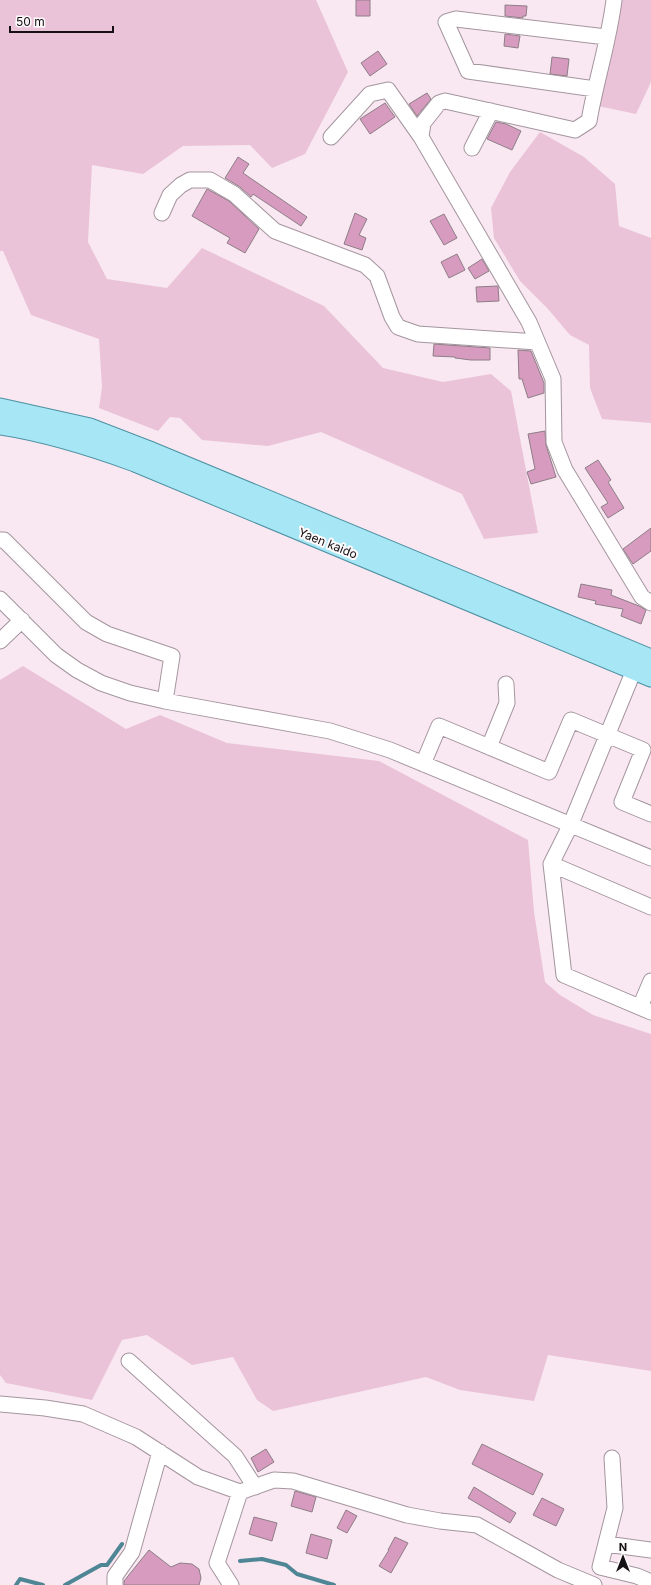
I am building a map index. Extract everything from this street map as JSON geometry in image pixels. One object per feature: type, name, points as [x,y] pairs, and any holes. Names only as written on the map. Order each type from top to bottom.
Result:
[{"type":"main road","name":"Yaen kaido","points":[[0,408],[90,428],[147,450],[651,659]]},
{"type":"main road","name":"Yaen kaido","points":[[0,425],[46,433],[129,460],[643,674]]},
{"type":"street","points":[[421,137],[423,123],[439,103],[445,100],[575,130],[589,121],[614,0]]},
{"type":"street","points":[[595,89],[468,71],[446,22],[456,19],[606,38]]},
{"type":"street","points":[[331,137],[370,94],[388,90],[421,137],[529,322],[553,379],[554,442],[565,470],[642,597],[651,603]]},
{"type":"street","points":[[472,148],[491,111]]},
{"type":"street","points":[[162,213],[170,195],[181,185],[190,180],[210,180],[234,194],[275,230],[365,265],[377,276],[392,317],[398,327],[418,334],[537,342]]},
{"type":"street","points":[[0,540],[4,540],[86,622],[107,634],[172,656],[165,701]]},
{"type":"street","points":[[0,599],[56,655],[77,670],[102,683],[130,693],[165,701],[330,731],[390,750],[570,826],[651,858]]},
{"type":"street","points":[[0,641],[22,620]]},
{"type":"street","points":[[643,674],[608,735],[570,826],[552,864],[564,975],[646,1010],[651,981]]},
{"type":"street","points":[[489,747],[507,703],[506,684]]},
{"type":"street","points":[[423,764],[439,726],[549,772],[571,720],[643,750],[622,802],[651,814]]},
{"type":"street","points":[[552,864],[651,907]]},
{"type":"street","points":[[129,1361],[236,1456],[255,1487]]},
{"type":"street","points":[[0,1404],[45,1408],[83,1414],[136,1437],[198,1477],[240,1492],[274,1480],[294,1481],[407,1515],[440,1521],[478,1525],[558,1570],[581,1581],[594,1585]]},
{"type":"street","points":[[115,1585],[115,1576],[132,1552],[160,1452]]},
{"type":"street","points":[[612,1458],[615,1508],[600,1567],[637,1576],[651,1582]]},
{"type":"street","points":[[231,1585],[216,1563],[240,1492]]},
{"type":"street","points":[[606,1544],[651,1550]]},
{"type":"shaded area","points":[[0,0],[316,0],[348,72],[305,154],[272,168],[250,145],[183,146],[143,174],[92,165],[88,242],[107,279],[167,288],[202,248],[324,306],[383,368],[443,382],[491,374],[511,391],[538,533],[484,539],[462,494],[321,432],[268,446],[202,440],[180,418],[170,417],[158,431],[99,408],[102,387],[99,339],[31,315],[3,251],[0,251]]},
{"type":"shaded area","points":[[622,0],[651,0],[651,82],[636,114],[598,106]]},
{"type":"shaded area","points":[[540,132],[584,157],[615,184],[619,226],[651,238],[651,423],[602,419],[590,388],[589,345],[570,335],[548,309],[520,281],[494,238],[491,208],[510,172]]},
{"type":"shaded area","points":[[23,666],[126,729],[160,715],[227,743],[379,761],[528,840],[534,912],[545,982],[560,995],[593,1015],[651,1034],[651,1371],[548,1355],[534,1401],[460,1390],[426,1377],[273,1411],[257,1400],[233,1357],[192,1365],[147,1335],[122,1340],[92,1400],[6,1383],[0,1375],[0,680]]},
{"type":"building","points":[[356,0],[370,0],[370,16],[356,16]]},
{"type":"building","points":[[505,5],[527,6],[526,16],[523,16],[523,18],[505,16]]},
{"type":"building","points":[[505,34],[520,36],[518,48],[504,46]]},
{"type":"building","points":[[378,51],[387,64],[370,76],[361,63]]},
{"type":"building","points":[[552,57],[569,59],[567,76],[550,74]]},
{"type":"building","points":[[427,93],[431,99],[417,116],[409,104]]},
{"type":"building","points":[[385,103],[395,117],[370,134],[360,119]]},
{"type":"building","points":[[496,122],[506,124],[521,131],[512,150],[487,139]]},
{"type":"building","points":[[238,157],[249,164],[243,173],[307,217],[301,226],[253,194],[251,197],[240,187],[225,178]]},
{"type":"building","points":[[207,189],[229,201],[259,229],[245,253],[227,243],[230,238],[192,216]]},
{"type":"building","points":[[355,213],[367,219],[359,235],[366,238],[362,250],[344,244]]},
{"type":"building","points":[[444,214],[457,238],[444,245],[430,221]]},
{"type":"building","points":[[457,254],[465,270],[449,278],[441,262]]},
{"type":"building","points":[[482,259],[489,271],[475,279],[468,268]]},
{"type":"building","points":[[498,286],[499,301],[477,302],[476,287]]},
{"type":"building","points":[[434,344],[490,348],[490,360],[471,360],[455,357],[433,356]]},
{"type":"building","points":[[518,350],[531,351],[544,383],[544,393],[528,398],[522,379],[519,379]]},
{"type":"building","points":[[545,431],[546,445],[556,477],[531,484],[527,472],[535,469],[528,434]]},
{"type":"building","points":[[598,460],[611,480],[608,482],[624,508],[608,518],[601,507],[608,503],[585,468]]},
{"type":"building","points":[[651,528],[651,551],[633,564],[623,549]]},
{"type":"building","points":[[581,584],[612,590],[611,595],[646,610],[641,624],[621,616],[623,609],[595,604],[596,601],[578,597]]},
{"type":"building","points":[[482,1444],[543,1474],[533,1495],[472,1464]]},
{"type":"building","points":[[266,1449],[274,1462],[258,1472],[251,1458]]},
{"type":"building","points":[[474,1487],[516,1513],[510,1523],[468,1498]]},
{"type":"building","points":[[295,1491],[316,1497],[312,1512],[291,1506]]},
{"type":"building","points":[[542,1498],[564,1509],[556,1526],[533,1515]]},
{"type":"building","points":[[346,1510],[357,1516],[347,1533],[337,1528]]},
{"type":"building","points":[[254,1517],[277,1523],[272,1541],[249,1534]]},
{"type":"building","points":[[311,1534],[332,1540],[327,1559],[306,1553]]},
{"type":"building","points":[[395,1537],[408,1543],[391,1573],[379,1566]]},
{"type":"building","points":[[149,1550],[171,1567],[180,1563],[192,1564],[199,1569],[201,1578],[199,1585],[124,1585],[124,1581]]},
{"type":"waterway","points":[[65,1585],[101,1565],[107,1565],[122,1544]]},
{"type":"waterway","points":[[240,1561],[262,1559],[286,1565],[297,1574],[334,1585]]},
{"type":"waterway","points":[[16,1585],[20,1579],[43,1585]]}]
